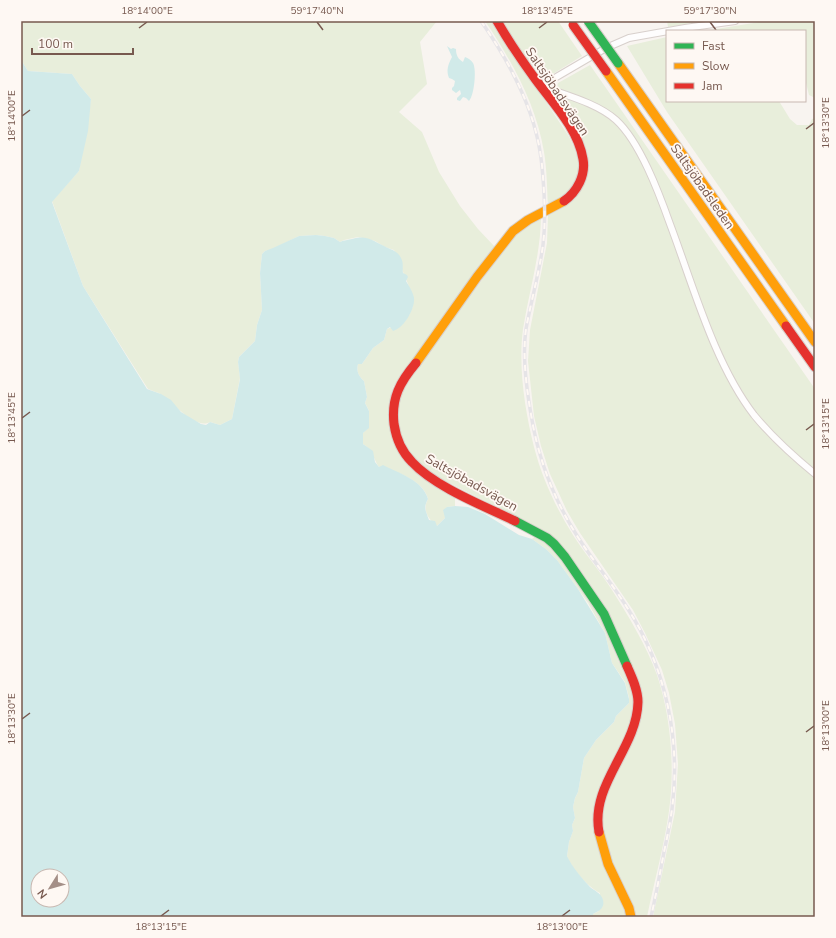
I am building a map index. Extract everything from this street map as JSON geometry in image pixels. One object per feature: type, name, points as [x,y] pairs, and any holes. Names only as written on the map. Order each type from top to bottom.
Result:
[{"type":"main road","name":"Saltsjöbadsvägen","points":[[497,21],[565,121],[581,148],[584,164],[583,171],[578,185],[568,198],[559,205],[533,216],[518,226],[504,242],[434,337],[397,389],[394,402],[395,428],[398,441],[405,456],[418,469],[460,494],[542,535],[554,544],[565,556],[592,594],[607,621],[634,682],[638,695],[639,709],[627,744],[604,789],[599,804],[598,827],[606,856],[629,908],[631,917]]},
{"type":"main road","name":"Saltsjöbadsleden","points":[[588,21],[815,342]]},
{"type":"main road","name":"Saltsjöbadsleden","points":[[572,23],[815,367]]},
{"type":"street","points":[[674,30],[735,21]]},
{"type":"street","points":[[541,86],[606,48],[629,38],[666,31]]},
{"type":"street","points":[[541,86],[592,105],[615,119],[624,130],[637,149],[659,194],[711,335],[737,389],[768,432],[815,474]]},
{"type":"green space","points":[[21,21],[437,21],[420,42],[427,84],[399,112],[422,132],[439,172],[460,206],[478,229],[495,247],[393,387],[390,401],[389,414],[391,427],[394,440],[399,451],[416,471],[434,484],[455,494],[455,506],[447,507],[445,518],[437,526],[427,514],[426,503],[428,499],[421,487],[408,477],[379,467],[371,452],[363,444],[363,433],[369,427],[369,411],[365,403],[367,397],[364,381],[359,376],[357,367],[358,364],[362,364],[373,348],[384,340],[387,329],[404,322],[413,306],[408,284],[394,250],[375,241],[358,237],[340,242],[334,238],[316,235],[299,236],[273,249],[265,251],[262,254],[260,273],[262,310],[257,325],[255,341],[239,357],[238,362],[240,378],[232,419],[220,425],[210,422],[198,422],[192,419],[162,395],[148,389],[83,286],[52,201],[79,171],[91,99],[72,74],[28,71],[21,60]]},
{"type":"green space","points":[[485,21],[494,21],[506,42],[568,135],[574,147],[578,167],[577,176],[567,192],[559,200],[548,207],[544,152],[535,117],[522,84]]},
{"type":"green space","points":[[501,21],[558,21],[582,56],[548,77],[541,76],[522,52]]},
{"type":"green space","points":[[667,21],[704,21],[668,27]]},
{"type":"green space","points":[[765,21],[815,21],[815,98],[809,95],[806,83],[806,30],[710,30]]},
{"type":"green space","points":[[666,37],[666,102],[780,102],[790,119],[797,125],[809,125],[812,119],[815,118],[815,324],[667,112],[627,46]]},
{"type":"green space","points":[[590,65],[815,389],[815,917],[653,917],[675,812],[678,764],[675,724],[669,693],[662,670],[633,610],[580,533],[567,511],[550,474],[541,446],[534,416],[528,361],[530,330],[547,243],[548,215],[559,210],[572,200],[582,186],[587,175],[588,156],[586,147],[577,129],[556,96],[557,86],[558,83]]},
{"type":"green space","points":[[541,215],[537,258],[523,329],[521,358],[523,389],[537,459],[550,492],[567,525],[612,590],[648,653],[662,691],[669,725],[672,760],[671,794],[662,851],[647,917],[634,917],[633,907],[607,848],[603,827],[603,808],[609,785],[638,728],[642,713],[643,699],[639,682],[603,606],[582,573],[557,543],[542,530],[426,471],[417,462],[404,443],[399,425],[398,414],[400,390],[519,230]]},
{"type":"green space","points":[[537,535],[550,544],[590,597],[612,639],[614,650],[619,662],[629,676],[635,698],[630,725],[599,789],[595,805],[595,821],[628,917],[593,917],[593,914],[599,911],[600,893],[590,887],[581,877],[567,856],[569,842],[573,831],[572,825],[575,818],[573,807],[578,792],[584,758],[596,740],[614,722],[616,716],[629,703],[629,698],[625,682],[612,663],[605,633],[588,603],[557,560],[546,549],[532,539]]},
{"type":"water","points":[[447,46],[451,49],[456,49],[458,57],[463,62],[465,57],[473,63],[475,71],[474,83],[469,101],[463,97],[460,101],[457,100],[461,94],[460,90],[456,93],[452,90],[455,81],[449,78],[448,75],[449,63],[452,57]]},
{"type":"water","points":[[21,60],[28,71],[72,74],[91,99],[88,131],[79,171],[52,202],[83,286],[147,389],[161,394],[171,400],[181,412],[201,424],[206,425],[210,422],[220,425],[232,419],[240,379],[238,362],[239,357],[255,341],[257,325],[262,310],[260,273],[262,254],[265,251],[299,236],[316,235],[334,238],[340,242],[344,240],[365,238],[398,253],[402,262],[403,273],[408,277],[406,281],[413,294],[414,302],[411,312],[405,322],[393,331],[390,327],[387,329],[384,340],[373,348],[362,364],[358,364],[357,367],[359,376],[364,381],[367,397],[365,403],[369,411],[369,428],[363,433],[363,444],[373,451],[375,462],[379,467],[383,465],[416,482],[421,487],[428,499],[425,507],[429,520],[435,521],[437,526],[445,518],[443,510],[447,507],[468,507],[485,514],[519,535],[532,539],[546,549],[557,560],[578,589],[605,633],[612,663],[625,683],[629,703],[616,716],[614,722],[596,740],[584,758],[578,792],[573,807],[575,818],[572,825],[573,831],[569,842],[567,856],[590,887],[599,894],[603,900],[602,907],[593,914],[593,917],[21,917]]},
{"type":"railway","points":[[481,21],[508,63],[523,94],[534,125],[541,160],[545,206],[544,239],[525,340],[528,398],[539,450],[548,479],[568,521],[582,544],[622,599],[641,632],[652,655],[668,705],[674,757],[672,809],[651,917]]},
{"type":"traffic: fast","points":[[588,21],[618,63]]},
{"type":"traffic: fast","points":[[515,521],[547,538],[565,557],[604,614],[627,666]]},
{"type":"traffic: slow","points":[[618,63],[815,342]]},
{"type":"traffic: slow","points":[[606,71],[786,326]]},
{"type":"traffic: slow","points":[[416,363],[477,277],[513,231],[528,220],[564,201]]},
{"type":"traffic: slow","points":[[599,832],[608,864],[629,908],[631,917]]},
{"type":"traffic: jam","points":[[497,21],[511,44],[564,117],[576,137],[584,165],[582,177],[577,188],[564,201]]},
{"type":"traffic: jam","points":[[573,25],[606,71]]},
{"type":"traffic: jam","points":[[786,326],[815,367]]},
{"type":"traffic: jam","points":[[416,363],[401,384],[395,398],[394,406],[393,415],[395,429],[398,440],[405,454],[433,480],[515,521]]},
{"type":"traffic: jam","points":[[599,832],[598,815],[601,798],[636,719],[638,702],[637,693],[627,666]]}]
